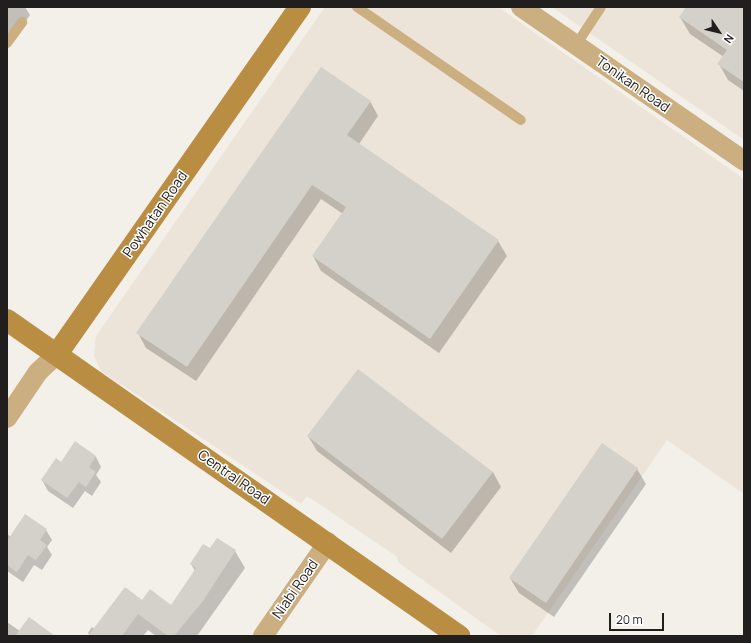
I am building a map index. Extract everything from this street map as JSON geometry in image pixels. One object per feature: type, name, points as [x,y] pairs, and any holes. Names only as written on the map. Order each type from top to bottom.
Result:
[{"type":"main road","name":"Powhatan Road","points":[[57,354],[300,7]]},
{"type":"main road","name":"Central Road","points":[[7,320],[328,542],[459,636]]},
{"type":"street","name":"Tonikan Road","points":[[521,7],[744,161]]},
{"type":"street","name":"Powhatan Road","points":[[7,418],[38,372],[57,354]]},
{"type":"street","name":"Niabi Road","points":[[263,636],[328,542]]},
{"type":"lane","points":[[357,7],[521,120]]},
{"type":"lane","points":[[576,45],[601,7]]},
{"type":"lane","points":[[7,42],[22,22]]},
{"type":"shaded area","points":[[325,7],[498,7],[744,179],[744,494],[667,440],[532,636],[501,636],[399,563],[396,556],[307,496],[301,504],[101,371],[94,356],[96,336]]},
{"type":"shaded area","points":[[552,7],[744,7],[744,140]]},
{"type":"building","points":[[686,7],[744,7],[744,82],[717,64],[727,50],[679,17]]},
{"type":"building","points":[[321,67],[371,101],[347,135],[499,240],[430,339],[312,256],[346,207],[312,185],[187,367],[136,333]]},
{"type":"building","points":[[358,369],[493,472],[442,539],[307,436]]},
{"type":"building","points":[[75,441],[96,456],[89,467],[96,472],[86,487],[79,482],[67,498],[41,480],[56,458],[61,462]]},
{"type":"building","points":[[602,443],[638,468],[546,603],[509,578]]},
{"type":"building","points":[[25,514],[47,529],[40,540],[47,545],[36,560],[28,555],[17,572],[7,565],[7,541]]},
{"type":"building","points":[[217,538],[236,550],[203,601],[174,636],[168,636],[138,614],[122,636],[88,636],[125,587],[142,600],[150,589],[171,605],[196,568],[190,564],[203,544],[210,548]]},
{"type":"building","points":[[29,617],[55,636],[15,636]]}]
